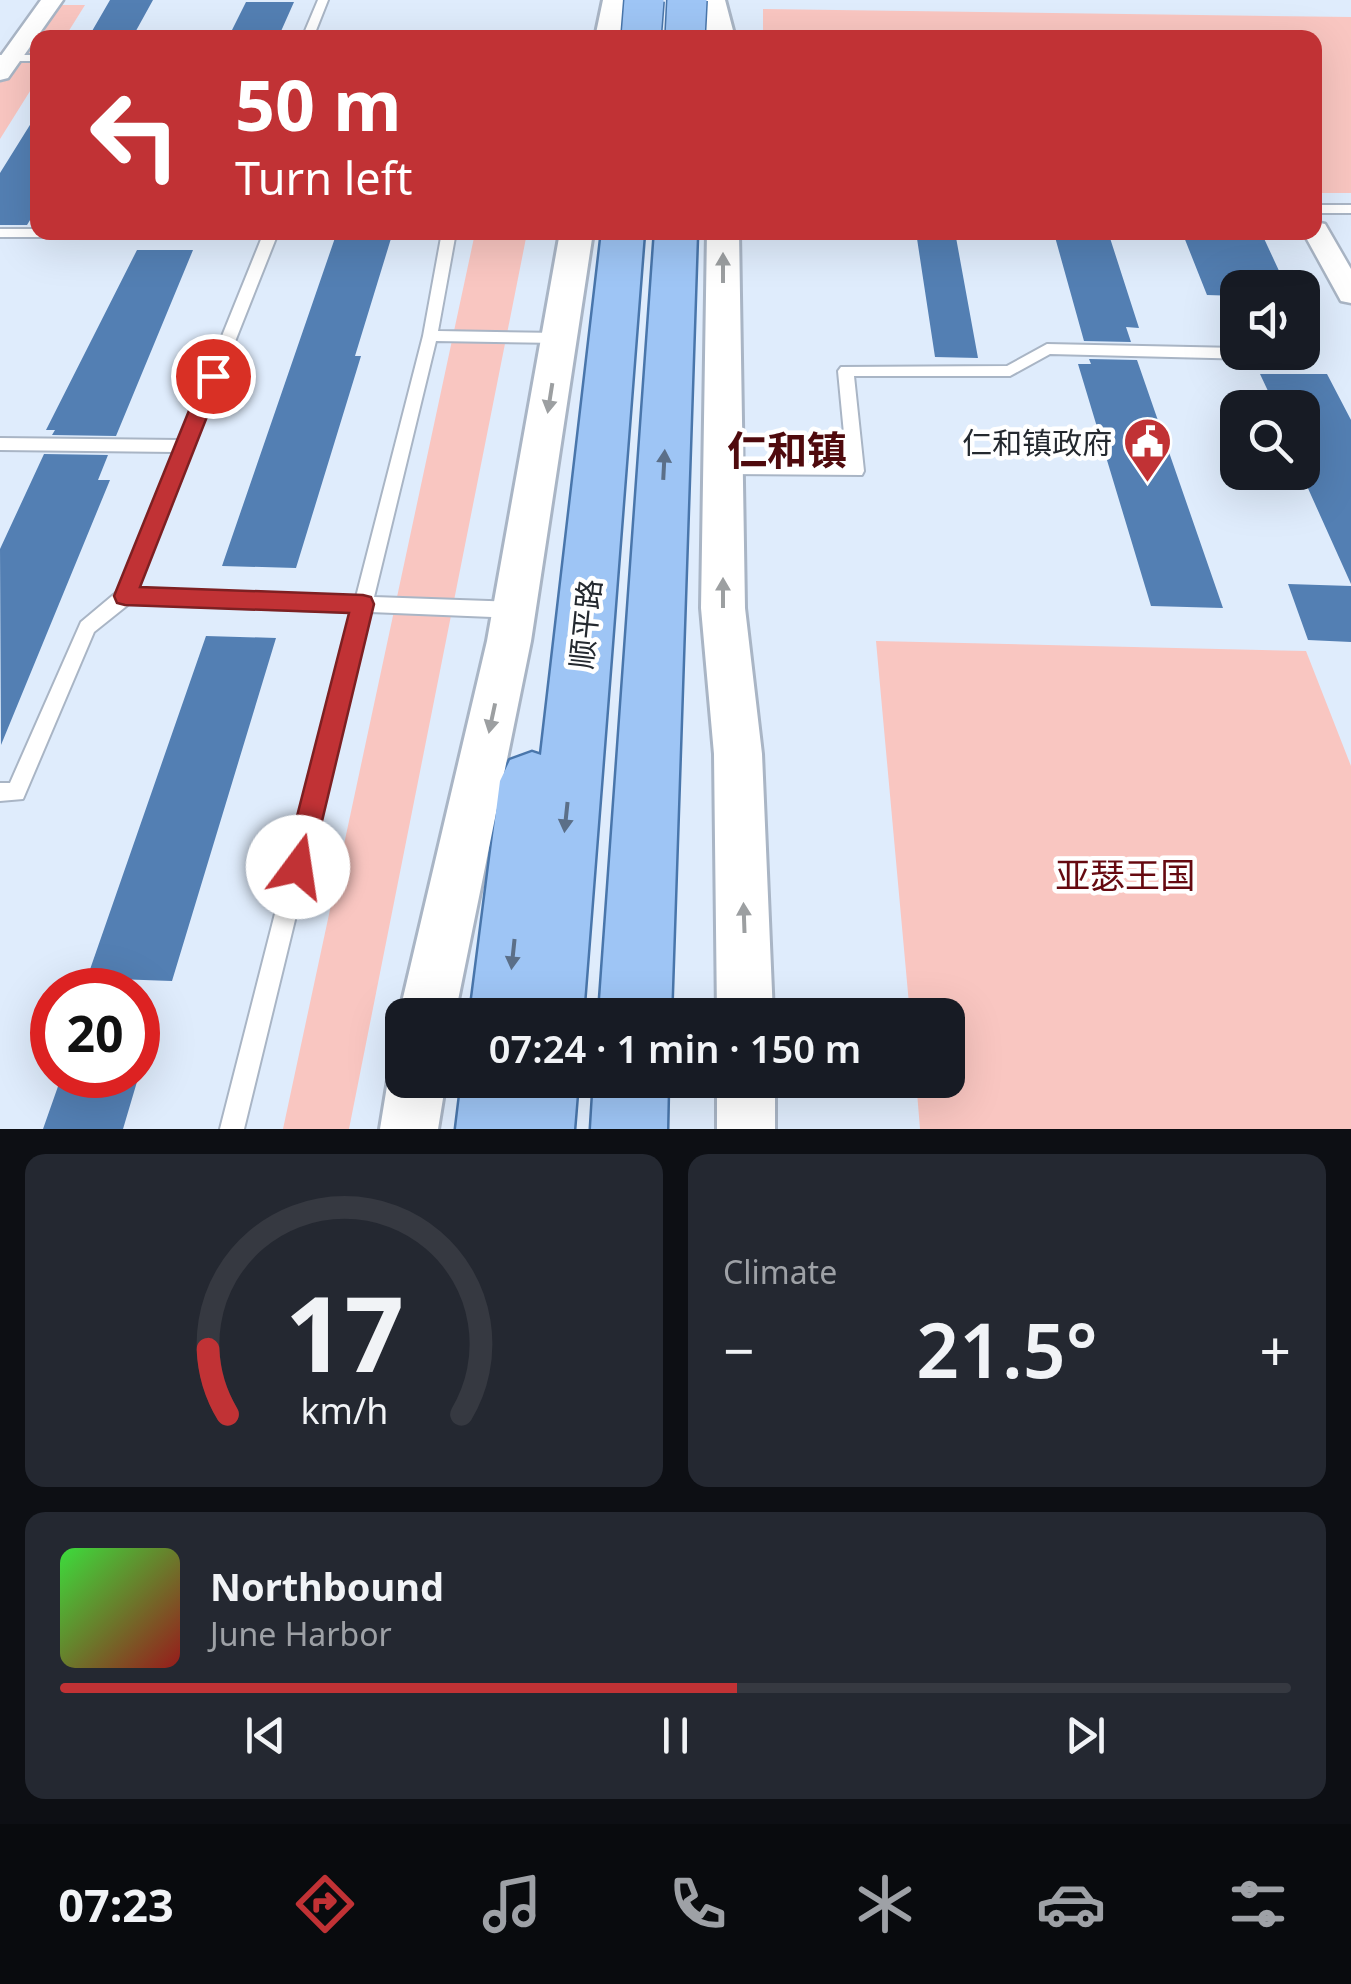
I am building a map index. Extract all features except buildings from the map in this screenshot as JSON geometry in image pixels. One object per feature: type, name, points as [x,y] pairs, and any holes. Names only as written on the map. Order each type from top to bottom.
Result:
[{"type":"main road","points":[[641,30],[644,0]]},
{"type":"main road","points":[[685,30],[687,0]]},
{"type":"main road","name":"顺平路","points":[[549,998],[622,240]]},
{"type":"main road","points":[[636,998],[676,240]]},
{"type":"main road","points":[[508,998],[532,772],[592,551]]},
{"type":"main road","points":[[659,562],[674,717],[668,998]]},
{"type":"main road","points":[[494,1129],[497,1098]]},
{"type":"main road","points":[[536,1129],[539,1098]]},
{"type":"main road","points":[[629,1129],[631,1098]]},
{"type":"main road","points":[[666,1129],[667,1098]]},
{"type":"street","points":[[4,63],[52,0]]},
{"type":"street","points":[[611,30],[616,0]]},
{"type":"street","points":[[712,0],[720,30]]},
{"type":"street","points":[[431,998],[514,610],[576,240]]},
{"type":"street","points":[[723,240],[723,608],[738,754],[745,998]]},
{"type":"street","points":[[1321,240],[1351,294]]},
{"type":"street","points":[[409,1129],[414,1098]]},
{"type":"street","points":[[746,1098],[746,1129]]},
{"type":"lane","points":[[310,30],[322,0]]},
{"type":"lane","points":[[4,63],[30,59]]},
{"type":"lane","points":[[1322,209],[1351,209]]},
{"type":"lane","points":[[0,233],[30,233]]},
{"type":"lane","points":[[0,792],[16,792],[88,627],[125,596],[268,240]]},
{"type":"lane","points":[[232,1129],[430,336],[448,240]]},
{"type":"lane","points":[[430,336],[560,338]]},
{"type":"lane","points":[[724,468],[856,471],[846,371],[1010,371],[1047,350],[1220,353]]},
{"type":"lane","points":[[0,444],[184,446]]},
{"type":"lane","points":[[125,596],[514,610]]},
{"type":"green space","points":[[36,5],[85,5],[69,30],[30,30],[30,91],[0,139],[0,53]]},
{"type":"green space","points":[[763,9],[1351,17],[1351,193],[1322,193],[1322,30],[763,30]]},
{"type":"green space","points":[[474,240],[526,240],[349,1129],[283,1129]]},
{"type":"green space","name":"亚瑟王国","points":[[876,641],[1306,651],[1351,766],[1351,1129],[920,1129],[917,1098],[965,1098],[965,998],[908,998]]},
{"type":"place","name":"仁和镇政府","points":[[1147,484]]},
{"type":"district","name":"仁和镇","points":[[787,449]]},
{"type":"route","points":[[213,376],[125,596],[363,604],[298,867]]}]
